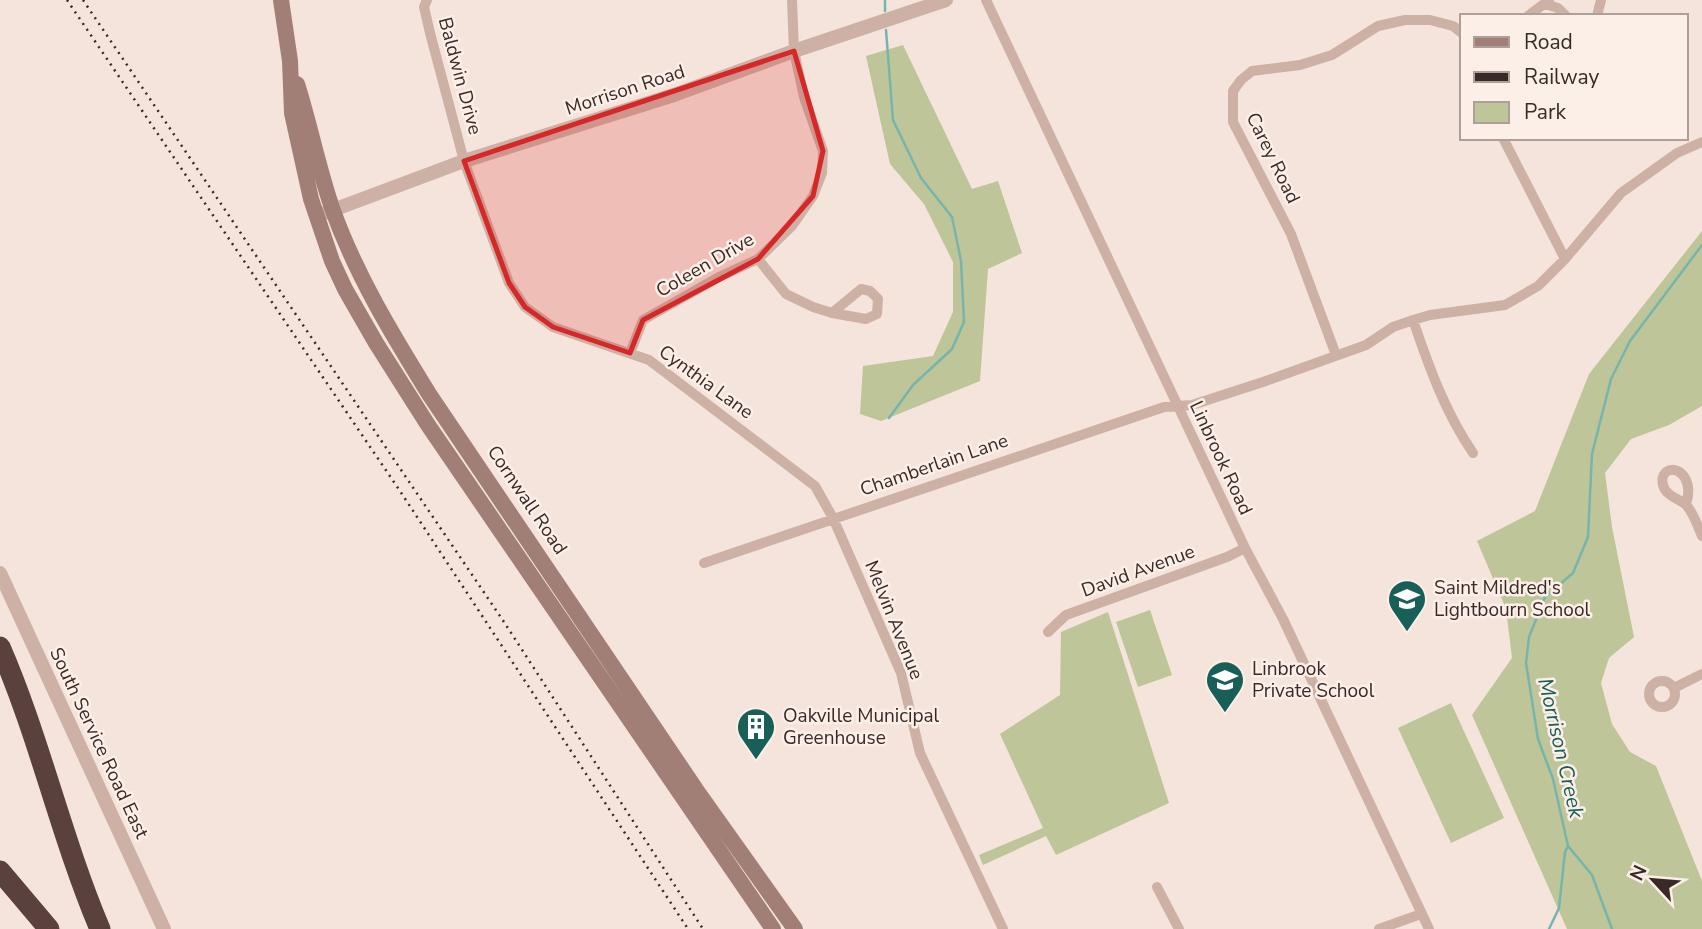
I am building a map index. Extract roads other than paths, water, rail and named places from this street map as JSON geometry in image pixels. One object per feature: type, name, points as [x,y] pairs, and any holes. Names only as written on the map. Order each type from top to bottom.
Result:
[{"type":"highway","points":[[0,647],[21,697],[85,894],[100,929]]},
{"type":"highway","points":[[0,872],[49,929]]},
{"type":"main road","name":"Cornwall Road","points":[[281,0],[290,61],[292,113],[317,216],[345,289],[413,402],[773,929]]},
{"type":"main road","name":"Cornwall Road","points":[[290,61],[319,170],[370,298],[429,394],[699,794],[795,929]]},
{"type":"street","name":"Baldwin Drive","points":[[428,0],[424,7],[464,162]]},
{"type":"street","name":"Coleen Drive","points":[[630,352],[643,320],[719,277],[758,259],[792,226],[813,196],[822,173],[823,151],[804,97],[794,51],[792,0]]},
{"type":"street","name":"Morrison Road","points":[[317,216],[464,162],[674,95],[946,0]]},
{"type":"street","name":"Linbrook Road","points":[[986,0],[1177,406],[1245,548],[1283,619],[1429,929]]},
{"type":"street","points":[[1531,14],[1547,2],[1564,14]]},
{"type":"street","name":"Carey Road","points":[[1336,355],[1291,234],[1233,122],[1233,91],[1252,71],[1300,65],[1332,55],[1378,26],[1405,20],[1430,20],[1453,26],[1460,31]]},
{"type":"street","points":[[1504,140],[1565,259]]},
{"type":"street","name":"Chamberlain Lane","points":[[704,563],[1164,407],[1192,405],[1366,345],[1394,327],[1413,320],[1505,305],[1538,286],[1565,259],[1621,193],[1677,153],[1702,142]]},
{"type":"street","name":"Cynthia Lane","points":[[464,162],[509,283],[525,307],[553,327],[649,360],[815,486],[833,518]]},
{"type":"street","points":[[758,259],[786,294],[832,313]]},
{"type":"street","points":[[1413,320],[1454,425],[1473,453]]},
{"type":"street","points":[[1686,505],[1702,536]]},
{"type":"street","name":"Melvin Avenue","points":[[833,518],[901,673],[920,753],[1003,929]]},
{"type":"street","name":"David Avenue","points":[[1048,632],[1066,615],[1227,557],[1245,548]]},
{"type":"street","name":"South Service Road East","points":[[0,573],[164,929]]},
{"type":"street","points":[[1674,688],[1702,674]]},
{"type":"street","points":[[1157,887],[1179,929]]},
{"type":"street","points":[[1379,929],[1421,914]]},
{"type":"waterway","points":[[885,0],[885,11]]},
{"type":"waterway","points":[[886,30],[893,120],[921,178],[952,217],[961,261],[964,322],[952,349],[913,385],[889,418]]},
{"type":"waterway","name":"Morrison Creek","points":[[1612,929],[1592,875],[1568,846],[1553,779],[1538,739],[1526,663],[1529,637],[1545,597],[1573,573],[1588,537],[1592,454],[1611,379],[1630,341],[1702,245]]},
{"type":"waterway","points":[[1549,929],[1559,908],[1565,852],[1568,846]]},
{"type":"railway","points":[[67,0],[400,491],[688,929]]},
{"type":"railway","points":[[83,0],[504,622],[703,929]]},
{"type":"place","name":"Saint Mildred's Lightbourn School","points":[[1407,633]]},
{"type":"place","name":"Linbrook Private School","points":[[1225,714]]},
{"type":"place","name":"Oakville Municipal Greenhouse","points":[[756,761]]}]
